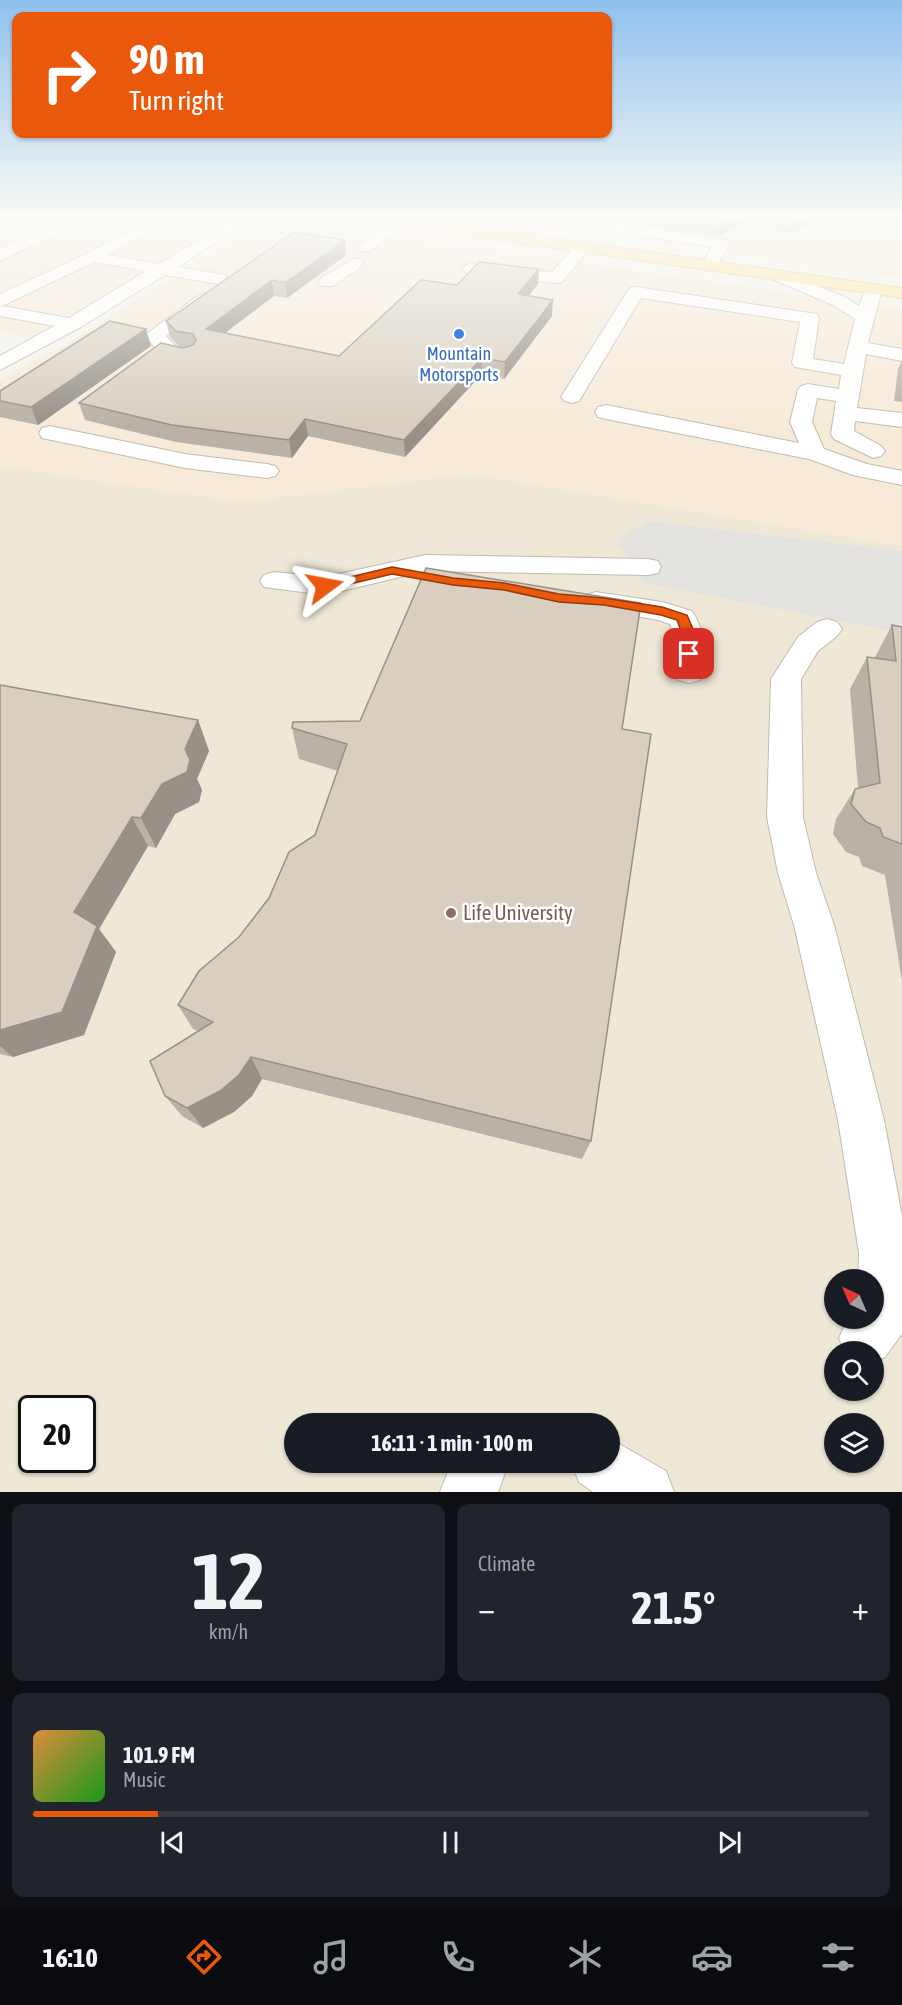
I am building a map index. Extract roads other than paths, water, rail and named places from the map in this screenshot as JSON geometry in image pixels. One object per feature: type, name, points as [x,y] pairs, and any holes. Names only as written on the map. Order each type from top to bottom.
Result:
[{"type":"main road","points":[[864,288],[902,293]]},
{"type":"street","points":[[0,301],[28,288]]},
{"type":"street","points":[[0,364],[132,288]]},
{"type":"street","points":[[188,357],[173,354],[154,335],[214,288]]},
{"type":"street","points":[[808,288],[839,301],[864,317]]},
{"type":"street","points":[[873,289],[852,371],[842,434],[873,451]]},
{"type":"street","points":[[572,397],[636,292],[810,318],[802,363],[852,371]]},
{"type":"street","points":[[0,311],[72,324]]},
{"type":"street","points":[[149,360],[166,347]]},
{"type":"street","points":[[858,347],[902,355]]},
{"type":"street","points":[[815,453],[801,422],[808,390],[846,405],[902,420]]},
{"type":"street","points":[[606,412],[815,453],[861,470],[902,478]]},
{"type":"street","points":[[68,420],[50,433],[185,461],[267,471]]},
{"type":"street","points":[[274,581],[325,586],[425,563],[648,567]]},
{"type":"street","points":[[392,570],[453,582],[526,591]]},
{"type":"street","points":[[570,599],[662,611],[682,618],[690,636],[689,672]]},
{"type":"street","points":[[827,629],[808,644],[786,679],[785,817],[797,873],[814,925],[861,1120],[884,1252],[884,1317],[866,1338]]},
{"type":"street","points":[[469,1492],[477,1473]]},
{"type":"street","points":[[616,1473],[645,1492]]},
{"type":"place","name":"Mountain Motorsports","points":[[459,334]]},
{"type":"place","name":"Life University","points":[[451,913]]}]
